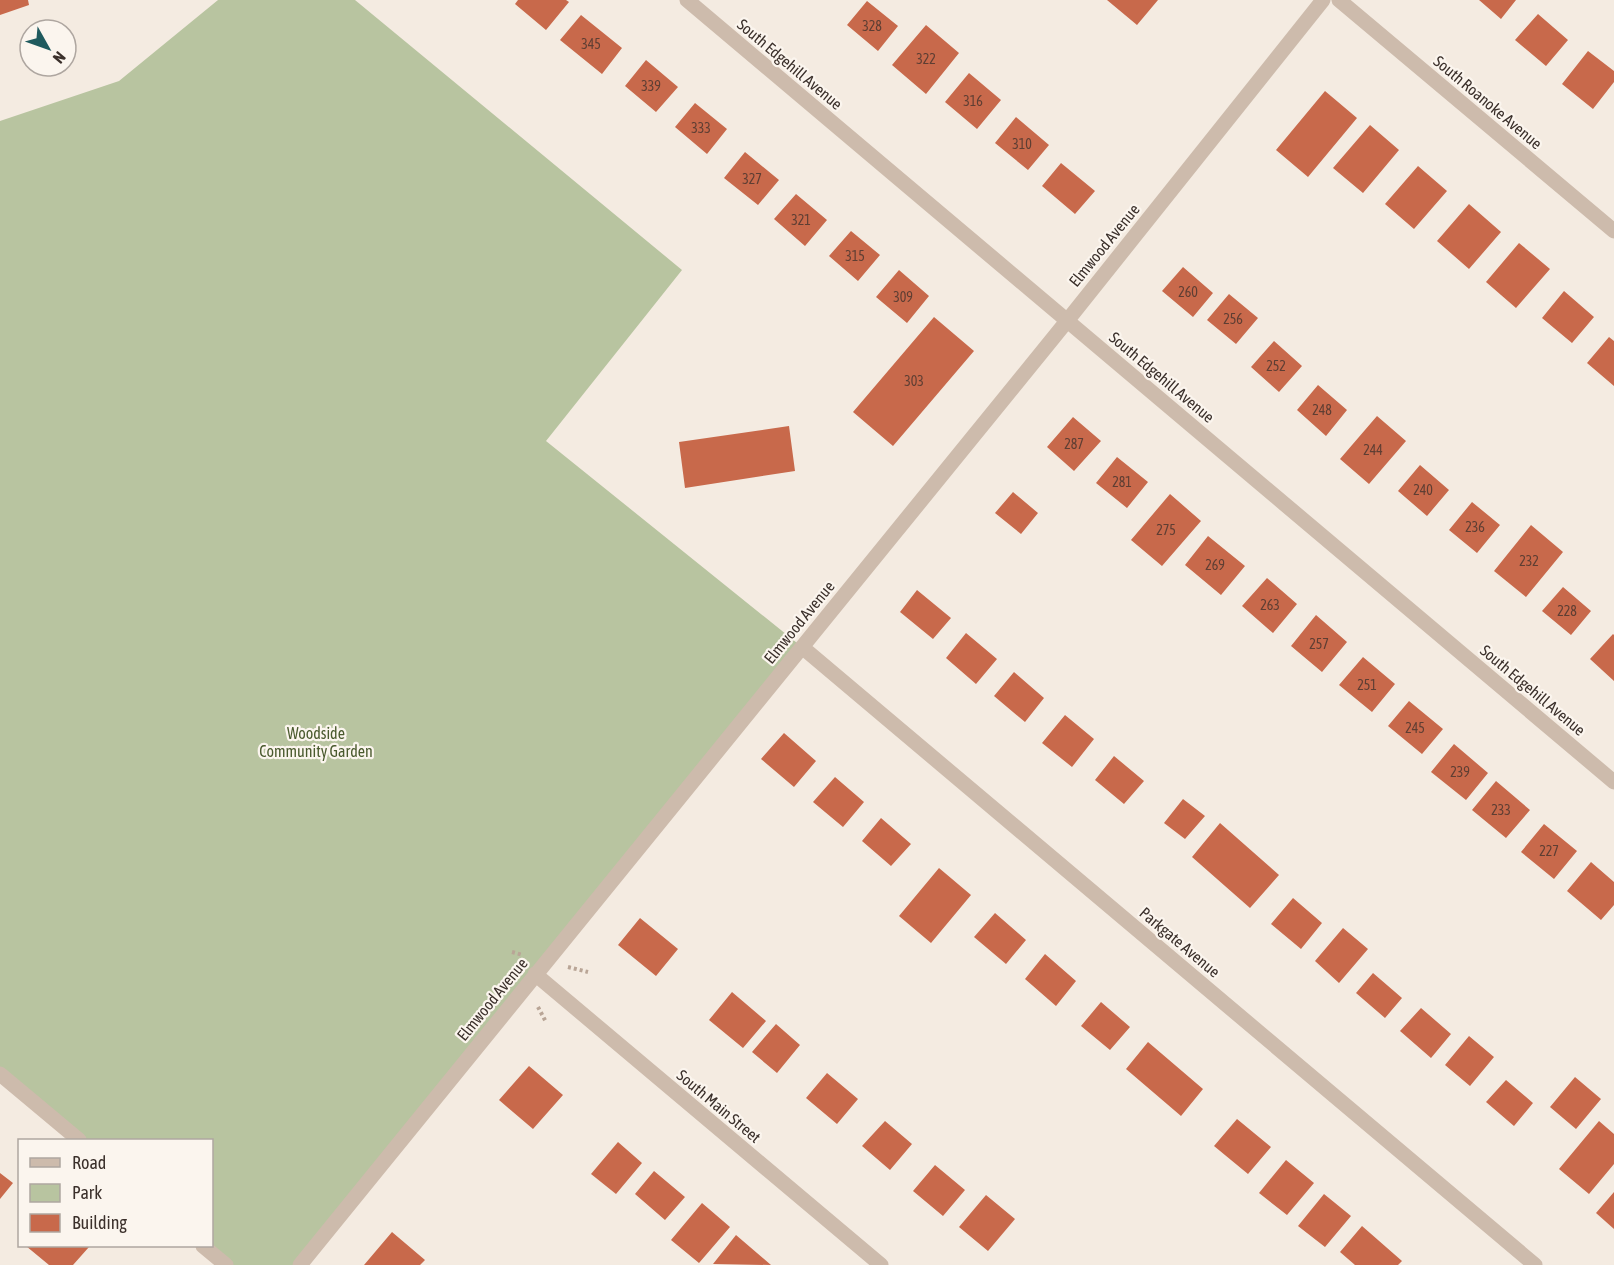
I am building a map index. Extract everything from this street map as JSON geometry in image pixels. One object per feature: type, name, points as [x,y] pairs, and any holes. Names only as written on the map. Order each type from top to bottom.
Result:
[{"type":"street","name":"South Edgehill Avenue","points":[[687,0],[1614,782]]},
{"type":"street","name":"Elmwood Avenue","points":[[300,1265],[1066,321],[1323,0]]},
{"type":"street","name":"South Roanoke Avenue","points":[[1339,0],[1614,231]]},
{"type":"street","name":"Parkgate Avenue","points":[[802,647],[1535,1265]]},
{"type":"street","name":"South Main Street","points":[[535,974],[880,1265]]},
{"type":"street","points":[[0,1074],[78,1139]]},
{"type":"street","points":[[205,1247],[226,1265]]},
{"type":"green space","name":"Woodside Community Garden","points":[[218,0],[355,0],[682,270],[546,441],[802,647],[300,1265],[226,1265],[213,1247],[213,1139],[78,1139],[0,1074],[0,121],[119,81]]},
{"type":"building","points":[[0,0],[28,0],[29,5],[0,15]]},
{"type":"building","points":[[518,0],[566,0],[569,2],[546,30],[515,4]]},
{"type":"building","points":[[1107,0],[1158,0],[1137,25]]},
{"type":"building","points":[[1479,0],[1516,0],[1501,19]]},
{"type":"building","points":[[867,1],[898,26],[878,51],[847,25]]},
{"type":"building","points":[[1538,14],[1568,40],[1546,66],[1515,40]]},
{"type":"building","points":[[581,15],[622,48],[602,74],[560,40]]},
{"type":"building","points":[[926,25],[959,53],[926,94],[892,65]]},
{"type":"building","points":[[1588,51],[1614,71],[1614,82],[1593,109],[1562,84]]},
{"type":"building","points":[[646,60],[678,87],[656,112],[625,86]]},
{"type":"building","points":[[969,73],[1001,100],[977,129],[945,102]]},
{"type":"building","points":[[1325,91],[1357,118],[1308,177],[1276,150]]},
{"type":"building","points":[[695,103],[727,129],[707,154],[675,127]]},
{"type":"building","points":[[1016,117],[1049,145],[1028,170],[995,143]]},
{"type":"building","points":[[1370,125],[1399,150],[1363,193],[1333,168]]},
{"type":"building","points":[[745,152],[779,180],[758,205],[724,178]]},
{"type":"building","points":[[1061,163],[1095,191],[1075,214],[1042,186]]},
{"type":"building","points":[[1418,166],[1447,191],[1414,229],[1385,204]]},
{"type":"building","points":[[796,194],[827,220],[805,246],[774,219]]},
{"type":"building","points":[[1469,204],[1501,232],[1469,269],[1437,241]]},
{"type":"building","points":[[851,231],[880,255],[858,281],[829,256]]},
{"type":"building","points":[[1519,243],[1550,269],[1516,308],[1486,282]]},
{"type":"building","points":[[1183,267],[1213,293],[1193,317],[1162,291]]},
{"type":"building","points":[[899,270],[929,296],[907,323],[876,297]]},
{"type":"building","points":[[1564,291],[1594,317],[1572,343],[1542,318]]},
{"type":"building","points":[[1229,294],[1258,318],[1236,344],[1207,320]]},
{"type":"building","points":[[934,317],[974,351],[893,446],[853,412]]},
{"type":"building","points":[[1609,337],[1614,341],[1614,386],[1587,363]]},
{"type":"building","points":[[1274,341],[1302,366],[1279,392],[1251,367]]},
{"type":"building","points":[[1318,385],[1347,410],[1326,436],[1297,410]]},
{"type":"building","points":[[1377,416],[1406,441],[1369,484],[1340,459]]},
{"type":"building","points":[[1073,417],[1101,441],[1074,471],[1047,447]]},
{"type":"building","points":[[789,426],[795,471],[685,488],[679,442]]},
{"type":"building","points":[[1117,457],[1148,482],[1127,508],[1096,483]]},
{"type":"building","points":[[1420,465],[1449,490],[1427,516],[1398,491]]},
{"type":"building","points":[[1013,492],[1038,513],[1021,534],[995,513]]},
{"type":"building","points":[[1170,494],[1201,521],[1162,566],[1131,540]]},
{"type":"building","points":[[1472,502],[1500,525],[1477,553],[1449,530]]},
{"type":"building","points":[[1531,525],[1563,552],[1526,597],[1494,571]]},
{"type":"building","points":[[1208,536],[1245,566],[1221,595],[1185,565]]},
{"type":"building","points":[[1267,578],[1297,604],[1273,633],[1242,606]]},
{"type":"building","points":[[1563,587],[1591,611],[1571,635],[1542,611]]},
{"type":"building","points":[[917,590],[951,618],[933,639],[900,612]]},
{"type":"building","points":[[1316,615],[1347,642],[1322,672],[1291,646]]},
{"type":"building","points":[[966,633],[997,659],[976,684],[946,658]]},
{"type":"building","points":[[1614,635],[1614,681],[1590,659]]},
{"type":"building","points":[[1363,657],[1395,684],[1372,712],[1339,685]]},
{"type":"building","points":[[1014,672],[1044,698],[1025,722],[994,696]]},
{"type":"building","points":[[1409,701],[1443,729],[1422,754],[1388,726]]},
{"type":"building","points":[[1065,715],[1094,739],[1072,767],[1042,743]]},
{"type":"building","points":[[784,733],[816,761],[794,787],[761,759]]},
{"type":"building","points":[[1454,744],[1488,773],[1466,800],[1431,772]]},
{"type":"building","points":[[1114,756],[1144,781],[1124,804],[1095,780]]},
{"type":"building","points":[[835,777],[864,802],[843,827],[813,802]]},
{"type":"building","points":[[1496,781],[1530,810],[1506,838],[1472,810]]},
{"type":"building","points":[[1183,799],[1205,816],[1185,839],[1164,823]]},
{"type":"building","points":[[881,818],[911,844],[891,866],[862,841]]},
{"type":"building","points":[[1220,823],[1279,875],[1250,908],[1192,857]]},
{"type":"building","points":[[1544,824],[1577,851],[1554,879],[1521,852]]},
{"type":"building","points":[[1591,862],[1614,882],[1614,905],[1601,920],[1567,891]]},
{"type":"building","points":[[939,868],[971,895],[931,943],[899,916]]},
{"type":"building","points":[[1293,898],[1322,923],[1301,949],[1271,924]]},
{"type":"building","points":[[995,913],[1026,940],[1006,964],[974,937]]},
{"type":"building","points":[[640,918],[678,949],[656,976],[618,945]]},
{"type":"building","points":[[1343,928],[1368,949],[1339,983],[1315,961]]},
{"type":"building","points":[[1045,954],[1076,981],[1056,1006],[1025,979]]},
{"type":"building","points":[[1373,973],[1402,998],[1385,1018],[1356,993]]},
{"type":"building","points":[[732,992],[766,1021],[743,1048],[709,1020]]},
{"type":"building","points":[[1101,1002],[1130,1027],[1110,1050],[1081,1026]]},
{"type":"building","points":[[1421,1008],[1451,1034],[1431,1058],[1400,1031]]},
{"type":"building","points":[[776,1024],[800,1045],[777,1073],[752,1052]]},
{"type":"building","points":[[1469,1036],[1494,1057],[1470,1086],[1445,1065]]},
{"type":"building","points":[[1148,1042],[1203,1089],[1181,1116],[1126,1069]]},
{"type":"building","points":[[529,1066],[563,1095],[533,1129],[499,1100]]},
{"type":"building","points":[[827,1073],[858,1099],[837,1124],[806,1098]]},
{"type":"building","points":[[1575,1077],[1601,1099],[1576,1129],[1550,1107]]},
{"type":"building","points":[[1506,1080],[1533,1103],[1514,1126],[1486,1102]]},
{"type":"building","points":[[1237,1119],[1271,1147],[1248,1174],[1214,1146]]},
{"type":"building","points":[[885,1121],[912,1144],[890,1170],[862,1146]]},
{"type":"building","points":[[1599,1121],[1614,1134],[1614,1164],[1589,1194],[1559,1169]]},
{"type":"building","points":[[618,1142],[642,1163],[616,1194],[591,1174]]},
{"type":"building","points":[[1286,1160],[1314,1183],[1287,1215],[1259,1193]]},
{"type":"building","points":[[935,1165],[965,1190],[943,1216],[913,1191]]},
{"type":"building","points":[[654,1171],[685,1197],[665,1220],[635,1194]]},
{"type":"building","points":[[0,1173],[13,1183],[0,1199]]},
{"type":"building","points":[[1614,1192],[1614,1229],[1596,1213]]},
{"type":"building","points":[[1324,1194],[1351,1216],[1325,1247],[1298,1226]]},
{"type":"building","points":[[986,1195],[1015,1219],[988,1251],[959,1227]]},
{"type":"building","points":[[702,1203],[730,1227],[699,1263],[671,1240]]},
{"type":"building","points":[[1362,1226],[1402,1261],[1398,1265],[1355,1265],[1340,1252]]},
{"type":"building","points":[[392,1232],[425,1260],[420,1265],[364,1265]]},
{"type":"building","points":[[736,1235],[771,1265],[713,1264]]},
{"type":"building","points":[[27,1247],[89,1247],[73,1265],[49,1265]]}]
